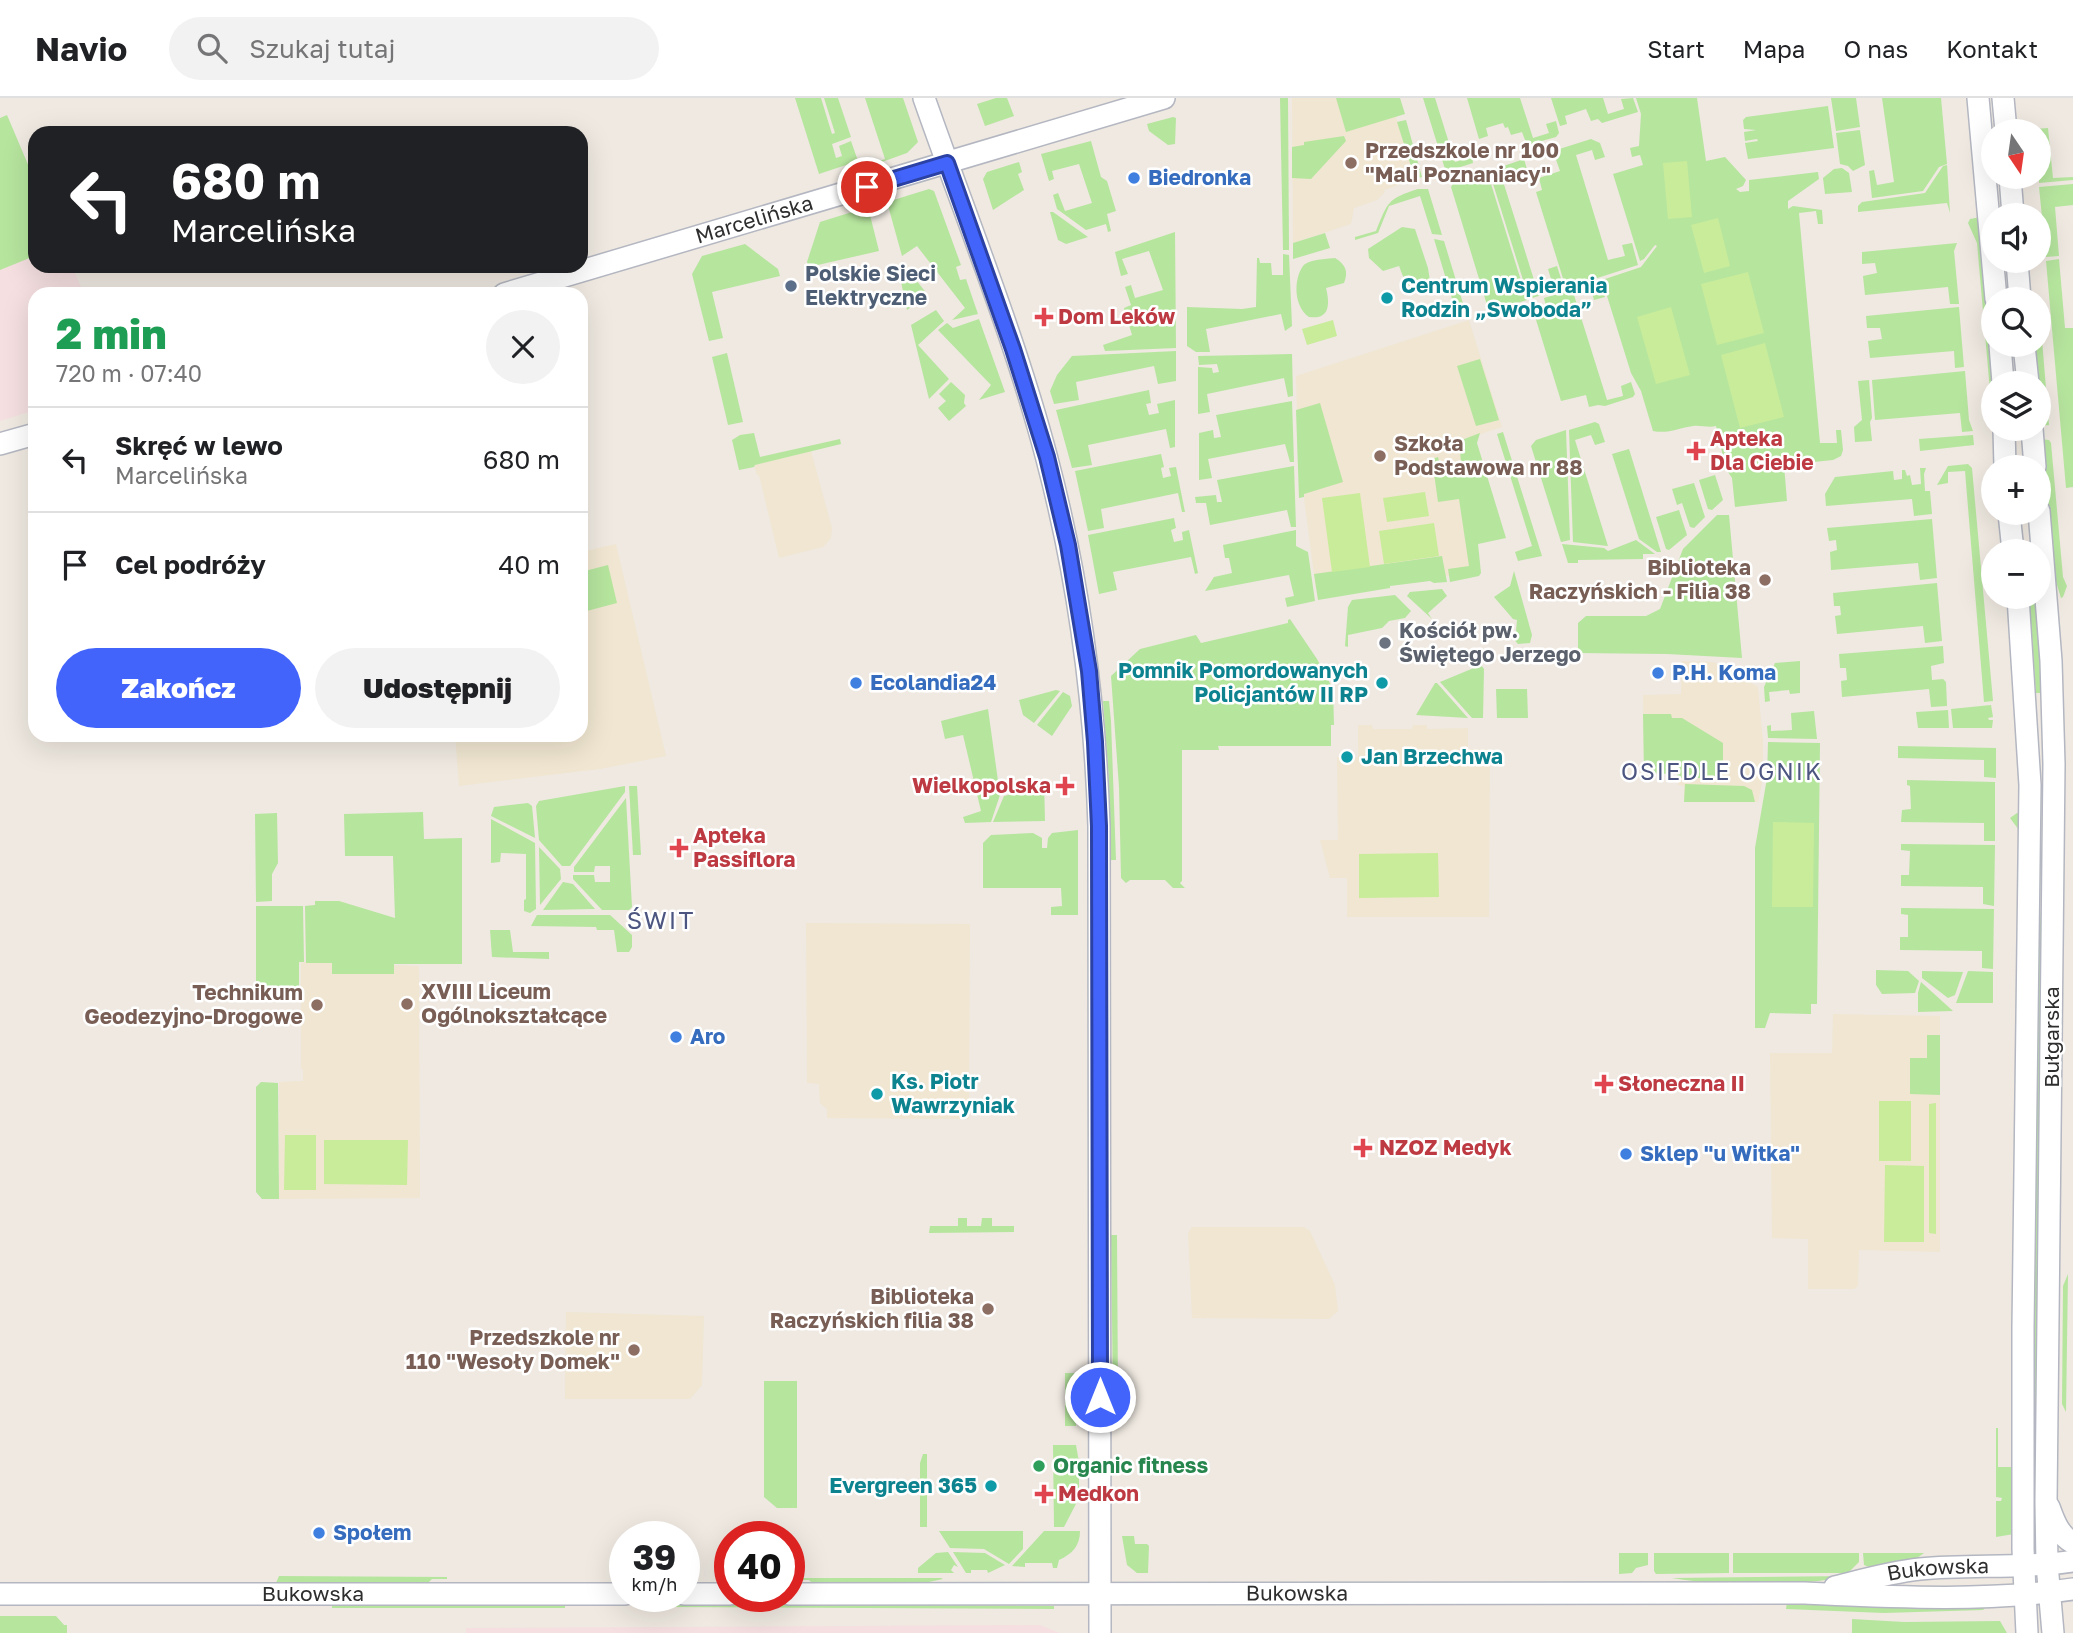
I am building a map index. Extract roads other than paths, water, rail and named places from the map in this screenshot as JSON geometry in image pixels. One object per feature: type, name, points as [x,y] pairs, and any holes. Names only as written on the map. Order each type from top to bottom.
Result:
[{"type":"street","points":[[924,98],[1013,349],[1047,457],[1074,578],[1091,692],[1099,826],[1100,1633]]},
{"type":"street","name":"Marcelińska","points":[[588,269],[1164,98]]},
{"type":"street","points":[[1978,98],[1995,287]]},
{"type":"street","points":[[2003,98],[2005,119]]},
{"type":"street","name":"Marcelińska","points":[[529,287],[576,273]]},
{"type":"street","points":[[0,444],[28,436]]},
{"type":"street","name":"Bułgarska","points":[[2040,525],[2052,661],[2055,785],[2046,1502],[2047,1564],[2053,1633]]},
{"type":"street","name":"Bułgarska","points":[[2019,609],[2030,785],[2023,1328],[2023,1566],[2027,1633]]},
{"type":"street","points":[[2046,1502],[2056,1526],[2073,1543]]},
{"type":"street","name":"Bukowska","points":[[1805,1593],[1904,1571],[2073,1561]]},
{"type":"street","name":"Bukowska","points":[[805,1594],[1805,1593],[1873,1596],[2024,1594],[2073,1589]]},
{"type":"street","name":"Bukowska","points":[[0,1594],[609,1594]]},
{"type":"place","name":"Przedszkole nr 100 \"Mali Poznaniacy\"","points":[[1351,163]]},
{"type":"place","name":"Biedronka","points":[[1134,178]]},
{"type":"place","name":"Polskie Sieci Elektryczne","points":[[791,286]]},
{"type":"place","name":"Centrum Wspierania Rodzin „Swoboda”","points":[[1387,298]]},
{"type":"place","name":"Dom Leków","points":[[1044,317]]},
{"type":"place","name":"Apteka Dla Ciebie","points":[[1696,451]]},
{"type":"place","name":"Szkoła Podstawowa nr 88","points":[[1380,456]]},
{"type":"place","name":"Biblioteka Raczyńskich - Filia 38","points":[[1765,580]]},
{"type":"place","name":"Kościół pw. Świętego Jerzego","points":[[1385,643]]},
{"type":"place","name":"P.H. Koma","points":[[1658,673]]},
{"type":"place","name":"Ecolandia24","points":[[856,683]]},
{"type":"place","name":"Pomnik Pomordowanych Policjantów II RP","points":[[1382,683]]},
{"type":"place","name":"Jan Brzechwa","points":[[1347,757]]},
{"type":"place","name":"Wielkopolska","points":[[1065,786]]},
{"type":"place","name":"Apteka Passiflora","points":[[679,848]]},
{"type":"place","name":"XVIII Liceum Ogólnokształcące","points":[[407,1004]]},
{"type":"place","name":"Technikum Geodezyjno-Drogowe","points":[[317,1005]]},
{"type":"place","name":"Aro","points":[[676,1037]]},
{"type":"place","name":"Słoneczna II","points":[[1604,1084]]},
{"type":"place","name":"Ks. Piotr Wawrzyniak","points":[[877,1094]]},
{"type":"place","name":"NZOZ Medyk","points":[[1363,1148]]},
{"type":"place","name":"Sklep \"u Witka\"","points":[[1626,1154]]},
{"type":"place","name":"Biblioteka Raczyńskich filia 38","points":[[988,1309]]},
{"type":"place","name":"Przedszkole nr 110 \"Wesoły Domek\"","points":[[634,1350]]},
{"type":"place","name":"Organic fitness","points":[[1039,1466]]},
{"type":"place","name":"Evergreen 365","points":[[991,1486]]},
{"type":"place","name":"Medkon","points":[[1044,1494]]},
{"type":"place","name":"Społem","points":[[319,1533]]},
{"type":"district","name":"OSIEDLE OGNIK","points":[[1722,772]]},
{"type":"district","name":"ŚWIT","points":[[661,921]]}]
